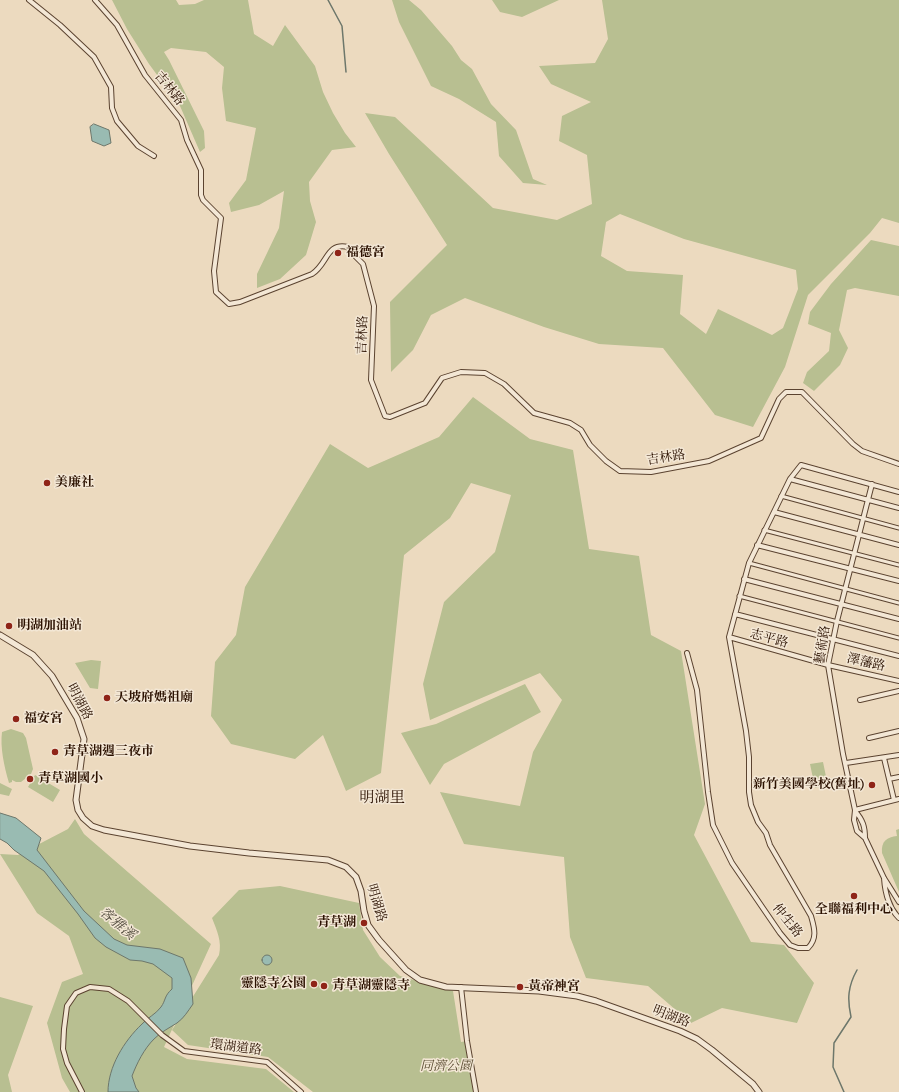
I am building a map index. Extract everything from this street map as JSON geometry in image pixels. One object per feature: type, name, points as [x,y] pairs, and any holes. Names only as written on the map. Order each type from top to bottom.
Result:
[{"type":"street","points":[[30,0],[60,25],[94,57],[111,87],[112,108],[117,121],[138,146],[154,156]]},
{"type":"street","name":"吉林路","points":[[95,0],[117,24],[145,75],[181,120],[187,140],[201,170],[201,195],[203,200],[220,218],[214,271],[216,292],[230,304],[240,302],[312,274],[318,270],[334,247],[340,245],[348,247],[363,264],[374,306],[371,380],[385,416],[390,417],[425,403],[442,378],[461,372],[485,373],[504,384],[534,413],[570,423],[581,430],[590,446],[606,461],[620,471],[651,472],[709,461],[761,438],[779,399],[786,392],[799,391],[802,392],[853,444],[862,451],[899,464]]},
{"type":"street","points":[[729,638],[749,563],[790,478],[801,465],[899,492]]},
{"type":"street","points":[[790,478],[899,508]]},
{"type":"street","name":"藝術路","points":[[872,484],[828,665],[855,810],[854,820],[857,831],[865,838],[884,878],[899,902]]},
{"type":"street","points":[[781,496],[899,528]]},
{"type":"street","points":[[774,512],[899,545]]},
{"type":"street","points":[[764,530],[899,565]]},
{"type":"street","points":[[757,546],[899,581]]},
{"type":"street","points":[[749,563],[899,603]]},
{"type":"street","points":[[744,579],[899,619]]},
{"type":"street","points":[[739,596],[899,638]]},
{"type":"street","name":"志平路","points":[[735,614],[834,639]]},
{"type":"street","name":"明湖路","points":[[0,635],[33,655],[52,676],[77,718],[84,739],[76,800],[78,810],[83,818],[92,826],[126,835],[190,846],[328,860],[346,867],[356,877],[361,891],[368,925],[378,940],[406,970],[420,980],[446,987],[539,991],[576,996],[608,1005],[680,1031],[697,1039],[752,1084],[759,1092]]},
{"type":"street","name":"志平路","points":[[729,638],[828,665]]},
{"type":"street","name":"仲生路","points":[[687,653],[697,690],[713,826],[732,863],[780,933],[790,945],[798,948],[808,948],[812,944],[815,937],[811,916],[770,845],[766,833],[758,822],[751,805],[749,792],[749,757],[746,731],[729,638]]},
{"type":"street","name":"澤藩路","points":[[834,639],[899,656]]},
{"type":"street","name":"澤藩路","points":[[828,665],[899,681]]},
{"type":"street","points":[[860,700],[899,691]]},
{"type":"street","points":[[869,738],[899,730]]},
{"type":"street","points":[[846,763],[884,758],[899,754]]},
{"type":"street","points":[[884,758],[894,800]]},
{"type":"street","points":[[889,779],[899,776]]},
{"type":"street","points":[[855,810],[899,799]]},
{"type":"street","name":"藝術路","points":[[855,810],[861,818],[865,828],[865,838]]},
{"type":"street","name":"藝術路","points":[[884,878],[885,894],[893,912],[899,918]]},
{"type":"street","name":"環湖道路","points":[[82,1092],[67,1063],[63,1049],[64,1029],[67,1006],[76,994],[90,987],[108,989],[128,1001],[162,1035],[184,1051],[267,1062],[302,1092]]},
{"type":"street","points":[[461,987],[467,1041],[476,1092]]},
{"type":"green space","points":[[112,0],[176,0],[179,5],[195,4],[204,0],[248,0],[254,34],[273,46],[285,25],[315,66],[323,92],[333,113],[345,133],[356,147],[332,150],[309,182],[310,201],[316,222],[306,255],[280,279],[257,288],[257,274],[279,228],[284,191],[259,205],[231,212],[229,203],[246,180],[256,128],[226,121],[222,88],[224,67],[206,52],[171,48],[164,52],[204,131],[205,148],[200,152],[180,106],[149,64],[127,29]]},
{"type":"green space","points":[[392,0],[409,0],[421,10],[452,46],[461,60],[472,69],[491,104],[516,130],[533,179],[547,185],[523,183],[499,156],[496,122],[459,99],[431,86],[399,22]]},
{"type":"green space","points":[[492,0],[559,0],[522,17],[500,12]]},
{"type":"green space","points":[[602,0],[899,0],[899,223],[882,218],[870,233],[808,295],[785,367],[753,427],[715,415],[663,348],[599,344],[544,327],[465,298],[431,315],[413,350],[391,372],[390,302],[447,245],[389,154],[365,113],[395,117],[493,208],[557,220],[592,204],[587,155],[559,141],[562,116],[591,102],[551,84],[539,66],[595,63],[608,39]],"holes":[[[620,214],[684,239],[796,270],[798,289],[783,328],[772,335],[718,309],[706,334],[680,314],[683,275],[627,271],[601,256],[606,222]]]},
{"type":"green space","points":[[871,240],[899,246],[899,296],[855,288],[847,290],[839,330],[848,348],[840,365],[814,391],[803,383],[807,372],[829,351],[831,333],[808,324],[810,312],[831,284]]},
{"type":"green space","points":[[473,397],[530,439],[573,450],[589,549],[639,556],[651,635],[681,651],[705,804],[694,835],[751,942],[784,945],[814,983],[797,1023],[722,1008],[691,1023],[648,986],[586,978],[570,937],[564,857],[464,844],[440,792],[520,806],[533,752],[562,700],[540,673],[430,720],[423,684],[444,602],[495,552],[511,495],[471,483],[450,518],[404,555],[381,773],[346,791],[323,735],[295,759],[231,744],[211,716],[215,662],[236,635],[245,587],[330,444],[368,468],[439,437]]},
{"type":"green space","points":[[91,660],[101,661],[98,689],[90,688],[75,663]]},
{"type":"green space","points":[[525,684],[541,712],[444,764],[430,785],[401,733],[436,724]]},
{"type":"green space","points":[[11,729],[23,733],[26,738],[33,769],[31,774],[21,782],[12,780],[12,782],[9,783],[3,757],[2,732]]},
{"type":"green space","points":[[823,762],[828,786],[815,788],[810,764]]},
{"type":"green space","points":[[35,775],[60,790],[53,802],[28,787]]},
{"type":"green space","points":[[0,783],[12,789],[9,796],[0,794]]},
{"type":"green space","points":[[75,819],[84,834],[211,944],[164,1047],[187,1059],[266,1069],[294,1092],[70,1092],[62,1078],[47,1023],[62,982],[83,974],[69,936],[37,913],[0,854],[18,855],[68,829]]},
{"type":"green space","points":[[899,829],[899,892],[882,853],[882,849],[885,840],[890,837],[897,836],[896,830]]},
{"type":"green space","name":"靈隱寺公園","points":[[280,886],[359,903],[363,930],[380,957],[400,976],[453,991],[461,1042],[467,1041],[476,1092],[313,1092],[268,1057],[188,1045],[172,1030],[219,955],[219,941],[212,918],[239,890]]},
{"type":"green space","points":[[0,997],[33,1006],[8,1075],[12,1092],[0,1092]]},
{"type":"water","points":[[94,124],[109,130],[111,143],[104,146],[92,141],[90,127]]},
{"type":"water","name":"客雅溪","points":[[0,813],[16,818],[41,838],[37,850],[84,911],[114,939],[127,945],[160,949],[183,958],[191,978],[193,1004],[182,1019],[165,1030],[150,1043],[144,1052],[132,1076],[139,1092],[108,1092],[111,1073],[118,1055],[129,1038],[161,1007],[172,989],[172,978],[153,964],[130,960],[106,947],[95,938],[44,871],[0,839]]},
{"type":"water","points":[[265,955],[269,955],[272,960],[269,965],[265,965],[262,962],[262,958]]},
{"type":"waterway","points":[[328,0],[342,26],[346,72]]},
{"type":"waterway","points":[[844,1092],[833,1067],[834,1043],[851,1017],[849,993],[857,970]]},
{"type":"place","name":"福德宮","points":[[338,253]]},
{"type":"place","name":"美廉社","points":[[47,483]]},
{"type":"place","name":"明湖加油站","points":[[9,626]]},
{"type":"place","name":"天坡府媽祖廟","points":[[107,698]]},
{"type":"place","name":"福安宮","points":[[16,719]]},
{"type":"place","name":"青草湖週三夜市","points":[[55,752]]},
{"type":"place","name":"青草湖國小","points":[[30,779]]},
{"type":"place","name":"新竹美國學校(舊址)","points":[[872,785]]},
{"type":"place","name":"全聯福利中心","points":[[854,896]]},
{"type":"place","name":"青草湖","points":[[364,923]]},
{"type":"place","name":"靈隱寺公園","points":[[314,984]]},
{"type":"place","name":"青草湖靈隱寺","points":[[324,986]]},
{"type":"place","name":"黃帝神宮","points":[[520,987]]},
{"type":"district","name":"明湖里","points":[[382,798]]},
{"type":"park label","name":"同濟公園","points":[[446,1067]]}]
